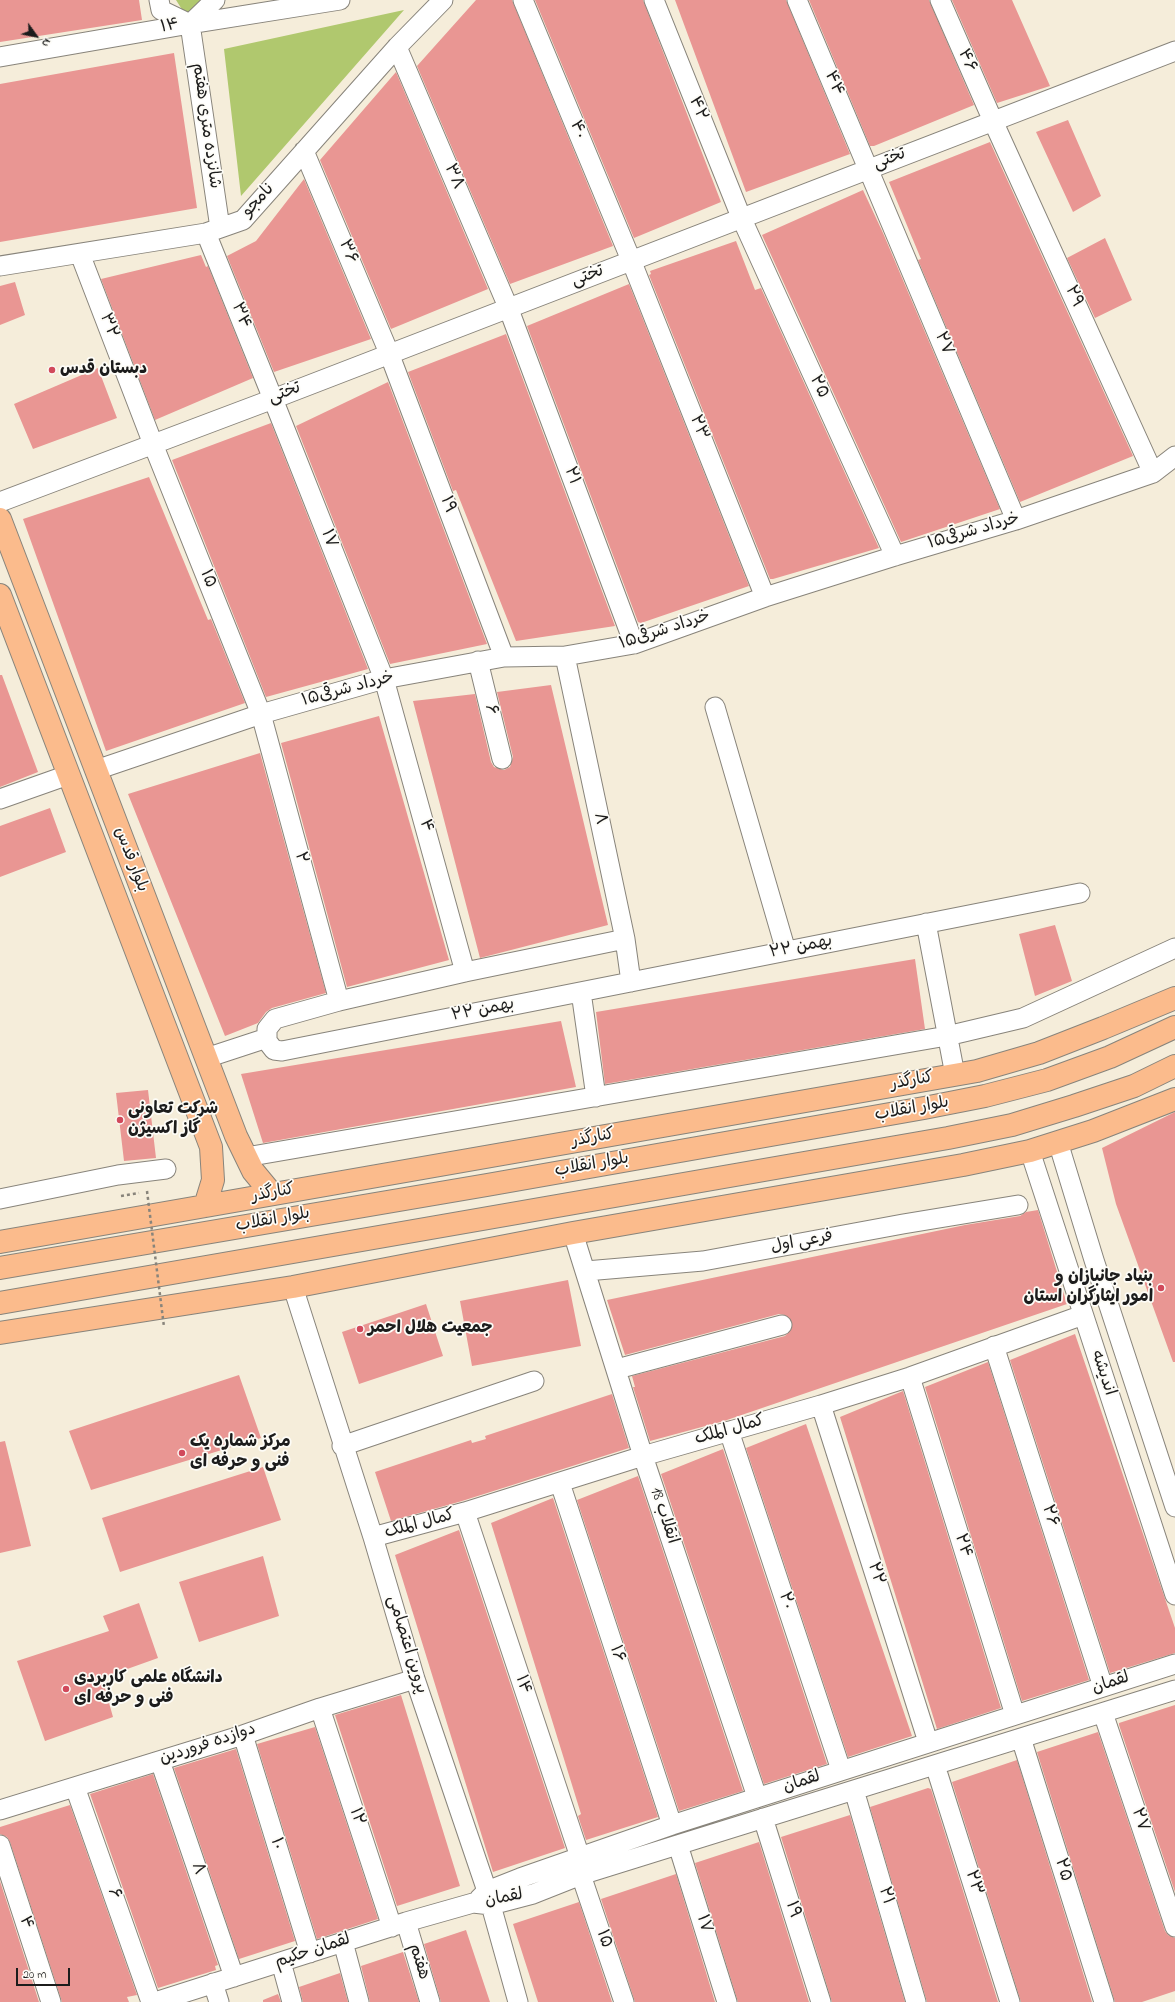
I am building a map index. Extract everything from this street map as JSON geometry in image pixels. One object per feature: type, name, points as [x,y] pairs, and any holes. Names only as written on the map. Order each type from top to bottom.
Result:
[{"type":"main road","name":"بلوار قدس","points":[[0,519],[206,1058],[252,1171],[272,1194]]},
{"type":"main road","name":"بلوار قدس","points":[[0,595],[211,1147],[213,1180],[205,1206]]},
{"type":"main road","name":"کنارگذر","points":[[10,1241],[977,1071],[1038,1053],[1175,998]]},
{"type":"main road","name":"بلوار انقلاب","points":[[0,1268],[487,1185],[985,1096],[1047,1080],[1110,1056],[1175,1027]]},
{"type":"main road","points":[[180,1067],[206,1058]]},
{"type":"main road","name":"بلوار انقلاب","points":[[0,1303],[765,1170],[1012,1125],[1134,1086],[1175,1066]]},
{"type":"main road","points":[[0,1333],[36,1326],[293,1288],[574,1233],[963,1165],[1030,1151],[1093,1132],[1175,1099]]},
{"type":"main road","points":[[759,1137],[765,1170]]},
{"type":"main road","points":[[483,1158],[487,1185]]},
{"type":"main road","points":[[10,1241],[26,1263]]},
{"type":"main road","points":[[30,1298],[36,1326]]},
{"type":"street","points":[[159,0],[161,10],[190,24],[214,0]]},
{"type":"street","name":"۱۴","points":[[0,57],[340,0]]},
{"type":"street","name":"نامجو","points":[[0,266],[80,254],[213,230],[243,220],[397,48],[443,0]]},
{"type":"street","name":"۴۰","points":[[523,0],[632,260]]},
{"type":"street","name":"۴۲","points":[[654,0],[740,217]]},
{"type":"street","name":"۴۴","points":[[797,0],[869,168]]},
{"type":"street","name":"۴۶","points":[[940,0],[993,121]]},
{"type":"street","name":"شانزده متری هفتم","points":[[190,24],[213,230]]},
{"type":"street","name":"۳۸","points":[[397,48],[508,307]]},
{"type":"street","name":"تختی","points":[[0,502],[273,399],[740,217],[1175,51]]},
{"type":"street","name":"۲۹","points":[[993,121],[1153,474]]},
{"type":"street","name":"۳۶","points":[[304,151],[390,353]]},
{"type":"street","name":"۲۷","points":[[869,168],[1016,520]]},
{"type":"street","name":"۲۵","points":[[740,217],[895,556]]},
{"type":"street","name":"۳۴","points":[[213,230],[273,399]]},
{"type":"street","name":"۳۲","points":[[80,254],[152,444]]},
{"type":"street","name":"۲۳","points":[[632,260],[765,597]]},
{"type":"street","name":"۲۱","points":[[508,307],[634,644]]},
{"type":"street","name":"۱۹","points":[[390,353],[504,657]]},
{"type":"street","name":"۱۷","points":[[273,399],[384,679]]},
{"type":"street","name":"۱۵","points":[[152,444],[262,714]]},
{"type":"street","name":"۱۵خرداد شرقی","points":[[96,770],[262,714],[384,679],[504,657],[565,656],[634,644],[765,597],[1016,520],[1153,474],[1175,456]]},
{"type":"street","name":"۸","points":[[565,656],[625,939],[631,982]]},
{"type":"street","name":"۶","points":[[478,661],[502,759]]},
{"type":"street","name":"۴","points":[[384,679],[466,972]]},
{"type":"street","points":[[715,707],[786,951]]},
{"type":"street","name":"۲","points":[[262,714],[339,1001]]},
{"type":"street","points":[[0,799],[68,775]]},
{"type":"street","name":"۲۲ بهمن","points":[[267,1038],[270,1046],[274,1050],[282,1051],[1080,893]]},
{"type":"street","points":[[926,923],[955,1075]]},
{"type":"street","points":[[206,1058],[267,1038],[267,1029],[275,1019],[339,1001],[466,972],[625,939]]},
{"type":"street","points":[[246,1157],[947,1036],[1023,1018],[1175,948]]},
{"type":"street","points":[[581,992],[596,1097]]},
{"type":"street","name":"اندیشه","points":[[1058,1142],[1094,1260],[1175,1507]]},
{"type":"street","name":"اندیشه","points":[[1030,1151],[1175,1595]]},
{"type":"street","points":[[1037,1173],[1050,1161],[1059,1160],[1065,1164]]},
{"type":"street","points":[[0,1199],[118,1175],[166,1169]]},
{"type":"street","name":"فرعی اول","points":[[586,1271],[703,1261],[903,1224],[1018,1205]]},
{"type":"street","name":"انقلاب 18","points":[[574,1233],[643,1456],[757,1797]]},
{"type":"street","name":"پروین اعتصامی","points":[[293,1288],[342,1446],[373,1538],[484,1900],[518,2002]]},
{"type":"street","name":"کمال الملک","points":[[373,1538],[465,1512],[643,1456],[821,1405],[910,1377],[1083,1315]]},
{"type":"street","points":[[617,1369],[782,1325]]},
{"type":"street","name":"۲۶","points":[[994,1346],[1103,1687]]},
{"type":"street","name":"۲۴","points":[[910,1377],[1015,1715]]},
{"type":"street","points":[[342,1446],[534,1381]]},
{"type":"street","name":"۲۲","points":[[821,1405],[928,1742]]},
{"type":"street","name":"۲۰","points":[[729,1431],[841,1770]]},
{"type":"street","points":[[1138,1483],[1164,1473]]},
{"type":"street","name":"۱۶","points":[[560,1483],[672,1825]]},
{"type":"street","name":"۱۴","points":[[465,1512],[580,1866]]},
{"type":"street","name":"لقمان","points":[[484,1900],[580,1866],[672,1825],[1175,1664]]},
{"type":"street","name":"دوازده فروردین","points":[[0,1810],[243,1735],[320,1708],[415,1679]]},
{"type":"street","name":"لقمان","points":[[580,1866],[678,1845],[1175,1690]]},
{"type":"street","name":"۱۲","points":[[320,1708],[399,1925]]},
{"type":"street","name":"۲۷","points":[[1103,1713],[1175,1927]]},
{"type":"street","name":"۱۰","points":[[243,1735],[310,1953]]},
{"type":"street","name":"۲۵","points":[[1021,1738],[1104,2002]]},
{"type":"street","name":"۸","points":[[160,1761],[234,1977]]},
{"type":"street","name":"۲۳","points":[[935,1765],[1010,2002]]},
{"type":"street","name":"۶","points":[[75,1787],[151,2002]]},
{"type":"street","name":"۲۱","points":[[854,1790],[916,2002]]},
{"type":"street","name":"۱۹","points":[[763,1818],[821,2002]]},
{"type":"street","name":"۴","points":[[0,1845],[51,2002]]},
{"type":"street","name":"۱۷","points":[[678,1845],[727,2002]]},
{"type":"street","name":"۱۵","points":[[580,1866],[624,2002]]},
{"type":"street","name":"لقمان حکیم","points":[[154,2002],[343,1942],[484,1900]]},
{"type":"street","name":"هفتم","points":[[399,1925],[430,2002]]},
{"type":"street","points":[[343,1942],[359,2002]]},
{"type":"street","points":[[281,1962],[292,2002]]},
{"type":"street","points":[[213,1984],[219,2002]]},
{"type":"path","points":[[118,1175],[124,1221]]},
{"type":"path","points":[[121,1196],[147,1191],[164,1327]]},
{"type":"green space","points":[[176,0],[207,0],[188,19]]},
{"type":"green space","points":[[404,10],[241,196],[224,49]]},
{"type":"building","points":[[0,0],[139,0],[142,20],[0,42]]},
{"type":"building","points":[[476,0],[512,0],[613,246],[510,284],[417,66]]},
{"type":"building","points":[[535,0],[643,0],[721,202],[634,238]]},
{"type":"building","points":[[675,0],[786,0],[850,154],[746,192]]},
{"type":"building","points":[[809,0],[929,0],[974,105],[874,146],[870,146]]},
{"type":"building","points":[[952,0],[1012,0],[1050,86],[997,103]]},
{"type":"building","points":[[174,53],[197,208],[0,242],[0,84]]},
{"type":"building","points":[[396,72],[488,289],[391,329],[320,160]]},
{"type":"building","points":[[1068,120],[1101,196],[1073,212],[1036,132]]},
{"type":"building","points":[[990,142],[1133,456],[1020,502],[918,260],[921,259],[889,182]]},
{"type":"building","points":[[304,179],[371,339],[274,372],[227,256],[256,241]]},
{"type":"building","points":[[863,190],[883,233],[1000,509],[901,542],[762,235]]},
{"type":"building","points":[[1105,238],[1132,300],[1095,318],[1067,258]]},
{"type":"building","points":[[736,241],[755,290],[761,288],[879,548],[773,579],[770,579],[649,275],[651,274],[650,271]]},
{"type":"building","points":[[201,255],[206,267],[208,266],[253,378],[155,420],[101,279]]},
{"type":"building","points":[[15,282],[25,315],[0,325],[0,286]]},
{"type":"building","points":[[629,284],[749,586],[641,623],[638,622],[527,326]]},
{"type":"building","points":[[506,334],[615,626],[516,641],[456,490],[453,491],[408,372]]},
{"type":"building","points":[[98,368],[117,418],[33,449],[14,404]]},
{"type":"building","points":[[388,382],[487,644],[390,664],[296,426]]},
{"type":"building","points":[[271,423],[368,669],[266,697],[172,460]]},
{"type":"building","points":[[149,477],[208,620],[211,619],[245,703],[106,751],[23,519]]},
{"type":"building","points":[[0,675],[2,675],[38,772],[0,787]]},
{"type":"building","points":[[551,685],[608,925],[480,958],[413,701],[475,694],[491,762],[494,767],[504,770],[510,767],[513,757],[497,692]]},
{"type":"building","points":[[379,716],[449,960],[347,987],[281,743]]},
{"type":"building","points":[[260,753],[326,993],[272,1008],[266,1012],[258,1023],[225,1036],[128,794]]},
{"type":"building","points":[[50,808],[66,852],[0,877],[0,826]]},
{"type":"building","points":[[1055,925],[1072,981],[1035,996],[1019,934]]},
{"type":"building","points":[[915,959],[925,1029],[605,1084],[596,1012]]},
{"type":"building","points":[[561,1021],[576,1087],[263,1143],[241,1074]]},
{"type":"building","points":[[148,1090],[156,1158],[124,1161],[116,1093]]},
{"type":"building","name":"بنیاد جانبازان و امور ایثارگران استان","points":[[1175,1112],[1175,1362],[1173,1362],[1116,1204],[1102,1148]]},
{"type":"building","points":[[1038,1210],[1067,1304],[724,1421],[650,1441],[633,1387],[635,1387],[632,1376],[785,1336],[792,1328],[792,1322],[785,1315],[779,1314],[625,1355],[607,1300],[965,1225],[1020,1216],[1026,1212]]},
{"type":"building","points":[[568,1280],[581,1346],[472,1366],[460,1301]]},
{"type":"building","points":[[426,1304],[443,1356],[359,1384],[342,1332]]},
{"type":"building","points":[[1075,1334],[1175,1628],[1175,1653],[1110,1673],[1010,1360]]},
{"type":"building","points":[[988,1362],[1089,1680],[1022,1701],[925,1387]]},
{"type":"building","points":[[239,1375],[261,1438],[91,1490],[69,1431]]},
{"type":"building","points":[[903,1391],[1001,1708],[937,1729],[840,1417]]},
{"type":"building","points":[[612,1394],[629,1448],[462,1501],[391,1521],[375,1472],[471,1440],[472,1443],[486,1439],[485,1436]]},
{"type":"building","points":[[806,1424],[912,1736],[848,1757],[746,1448]]},
{"type":"building","points":[[5,1441],[31,1546],[0,1553],[0,1442]]},
{"type":"building","points":[[723,1449],[827,1764],[764,1784],[661,1474]]},
{"type":"building","points":[[263,1467],[281,1520],[120,1572],[102,1518]]},
{"type":"building","points":[[638,1476],[743,1791],[679,1811],[577,1500]]},
{"type":"building","points":[[553,1498],[658,1817],[586,1840],[578,1816],[581,1814],[491,1523]]},
{"type":"building","points":[[459,1530],[565,1848],[493,1872],[395,1555]]},
{"type":"building","points":[[263,1556],[279,1616],[199,1642],[179,1582]]},
{"type":"building","name":"دانشگاه علمی کاربردی فنی و حرفه ای","points":[[139,1603],[158,1658],[102,1678],[113,1717],[45,1741],[17,1661],[109,1631],[103,1616]]},
{"type":"building","points":[[401,1695],[460,1886],[397,1906],[335,1715]]},
{"type":"building","points":[[1175,1705],[1175,1892],[1119,1723]]},
{"type":"building","points":[[315,1727],[378,1919],[317,1939],[257,1744]]},
{"type":"building","points":[[1098,1732],[1165,1931],[1168,1935],[1175,1938],[1175,1991],[1142,2002],[1115,2002],[1037,1752]]},
{"type":"building","points":[[236,1749],[295,1941],[239,1959],[174,1768]]},
{"type":"building","points":[[1017,1760],[1092,2002],[1021,2002],[952,1782]]},
{"type":"building","points":[[153,1774],[218,1965],[215,1966],[216,1970],[158,1988],[90,1794]]},
{"type":"building","points":[[928,1788],[931,1789],[998,2002],[927,2002],[870,1807]]},
{"type":"building","points":[[70,1805],[137,1995],[127,1997],[129,2002],[62,2002],[10,1842],[7,1837],[0,1834],[0,1827]]},
{"type":"building","points":[[850,1815],[905,2002],[832,2002],[781,1837]]},
{"type":"building","points":[[759,1842],[809,2002],[738,2002],[695,1863]]},
{"type":"building","points":[[676,1874],[715,2002],[635,2002],[601,1899]]},
{"type":"building","points":[[0,1881],[39,2002],[0,2002]]},
{"type":"building","points":[[579,1902],[612,2002],[538,2002],[513,1924]]},
{"type":"building","points":[[466,1930],[490,2002],[441,2002],[424,1944]]},
{"type":"building","points":[[403,1952],[419,2002],[370,2002],[361,1966]]},
{"type":"building","points":[[340,1973],[348,2002],[303,2002],[299,1987]]},
{"type":"building","points":[[278,1994],[281,2002],[263,2002],[263,2000]]},
{"type":"place","name":"دبستان قدس","points":[[52,370]]},
{"type":"place","name":"شرکت تعاونی گاز اکسیژن","points":[[120,1120]]},
{"type":"place","name":"بنیاد جانبازان و امور ایثارگران استان","points":[[1161,1288]]},
{"type":"place","name":"جمعیت هلال احمر","points":[[360,1329]]},
{"type":"place","name":"مرکز شماره یک فنی و حرفه ای","points":[[182,1453]]},
{"type":"place","name":"دانشگاه علمی کاربردی فنی و حرفه ای","points":[[66,1689]]}]
